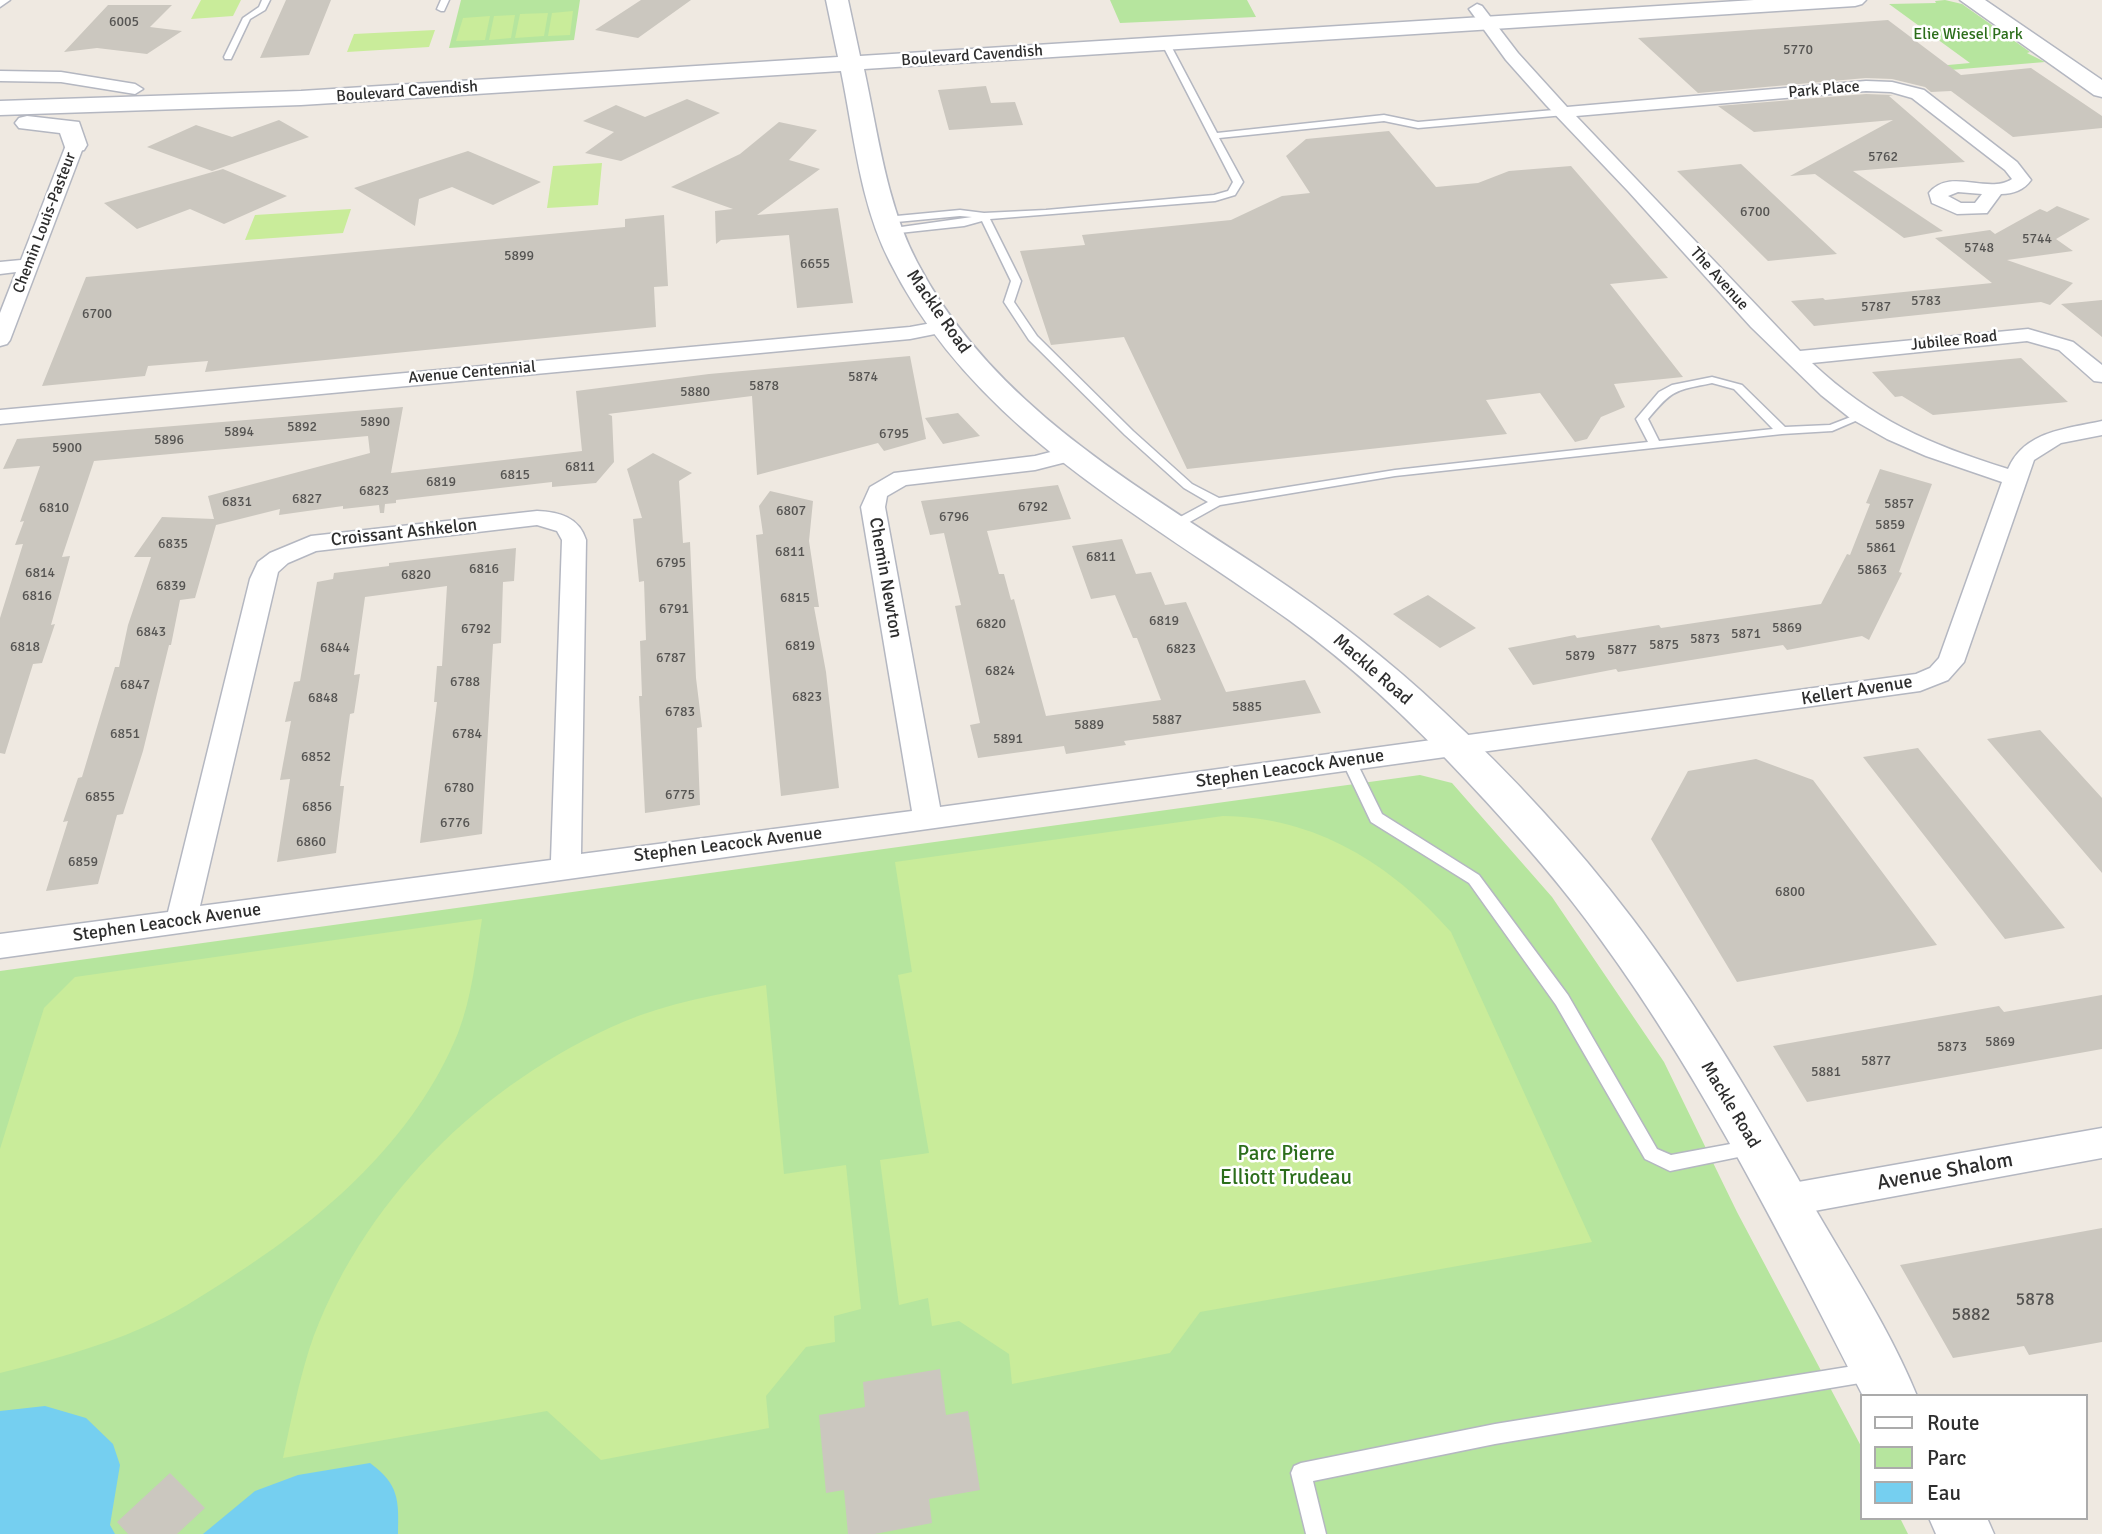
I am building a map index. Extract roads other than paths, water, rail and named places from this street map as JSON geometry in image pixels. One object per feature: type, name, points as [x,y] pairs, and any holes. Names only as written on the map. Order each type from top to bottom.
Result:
[{"type":"main road","name":"Mackle Road","points":[[836,0],[888,225],[912,278],[943,327],[1003,396],[1069,454],[1327,631],[1403,695],[1457,747],[1552,849],[1619,931],[1676,1016],[1787,1200],[1885,1384]]},
{"type":"main road","name":"Boulevard Cavendish","points":[[849,57],[1619,0]]},
{"type":"main road","name":"Boulevard Cavendish","points":[[0,110],[90,105],[139,97],[292,83],[1166,44],[1478,11],[1855,0]]},
{"type":"main road","points":[[1971,0],[2102,90]]},
{"type":"main road","points":[[1996,0],[2102,71]]},
{"type":"main road","name":"Boulevard Cavendish","points":[[0,92],[139,97]]},
{"type":"main road","points":[[75,145],[99,120],[139,97]]},
{"type":"main road","points":[[0,123],[66,125],[73,130],[75,145]]},
{"type":"street","name":"The Avenue","points":[[1478,11],[1494,36],[1564,112],[1772,337],[1829,391],[1861,416],[1922,445],[2014,478]]},
{"type":"street","name":"Boulevard Cavendish","points":[[0,76],[61,77],[139,97]]},
{"type":"street","name":"Park Place","points":[[1564,112],[1866,86],[1897,88],[1922,97],[2021,176],[2018,184],[1995,189]]},
{"type":"street","name":"Chemin Louis-Pasteur","points":[[0,340],[75,145]]},
{"type":"street","points":[[0,268],[29,265]]},
{"type":"street","name":"Avenue Centennial","points":[[0,417],[897,334],[943,327]]},
{"type":"street","name":"Jubilee Road","points":[[1795,358],[2028,335],[2066,346],[2102,376]]},
{"type":"street","name":"Kellert Avenue","points":[[1457,747],[1907,685],[1939,674],[1951,662],[1956,652],[2014,478],[2024,457],[2045,442],[2102,428]]},
{"type":"street","name":"Chemin Newton","points":[[928,820],[873,498],[884,486],[902,478],[1035,463],[1069,454]]},
{"type":"street","name":"Croissant Ashkelon","points":[[181,922],[262,579],[267,568],[286,553],[321,542],[537,518],[558,521],[571,531],[573,540],[566,868]]},
{"type":"street","name":"Stephen Leacock Avenue","points":[[0,946],[675,851],[928,820],[1457,747]]},
{"type":"street","name":"Avenue Shalom","points":[[1787,1200],[2102,1143]]},
{"type":"lane","points":[[228,57],[247,18],[262,8],[266,0]]},
{"type":"lane","points":[[888,225],[964,223],[984,216],[1215,198],[1232,193],[1238,182],[1166,44]]},
{"type":"lane","points":[[1214,136],[1384,118],[1418,125],[1564,112]]},
{"type":"lane","points":[[984,216],[1016,281],[1009,302],[1033,338],[1156,458],[1188,486],[1217,502]]},
{"type":"lane","points":[[1655,445],[1642,419],[1652,406],[1676,387],[1712,380],[1738,387],[1782,431]]},
{"type":"lane","points":[[1173,526],[1217,502],[1395,473],[1782,431],[1832,428],[1861,416]]},
{"type":"lane","points":[[1349,761],[1376,818],[1474,879],[1562,1000],[1651,1154],[1670,1163],[1756,1148]]},
{"type":"lane","points":[[1316,1534],[1301,1473],[1495,1434],[1885,1384]]},
{"type":"water","points":[[45,1406],[86,1418],[113,1444],[120,1465],[110,1525],[115,1534],[0,1534],[0,1411]]},
{"type":"water","points":[[370,1463],[392,1486],[397,1502],[398,1534],[203,1534],[255,1491],[298,1475]]},
{"type":"park label","name":"Elie Wiesel Park","points":[[1968,35]]},
{"type":"park label","name":"Parc Pierre Elliott Trudeau","points":[[1286,1166]]}]
